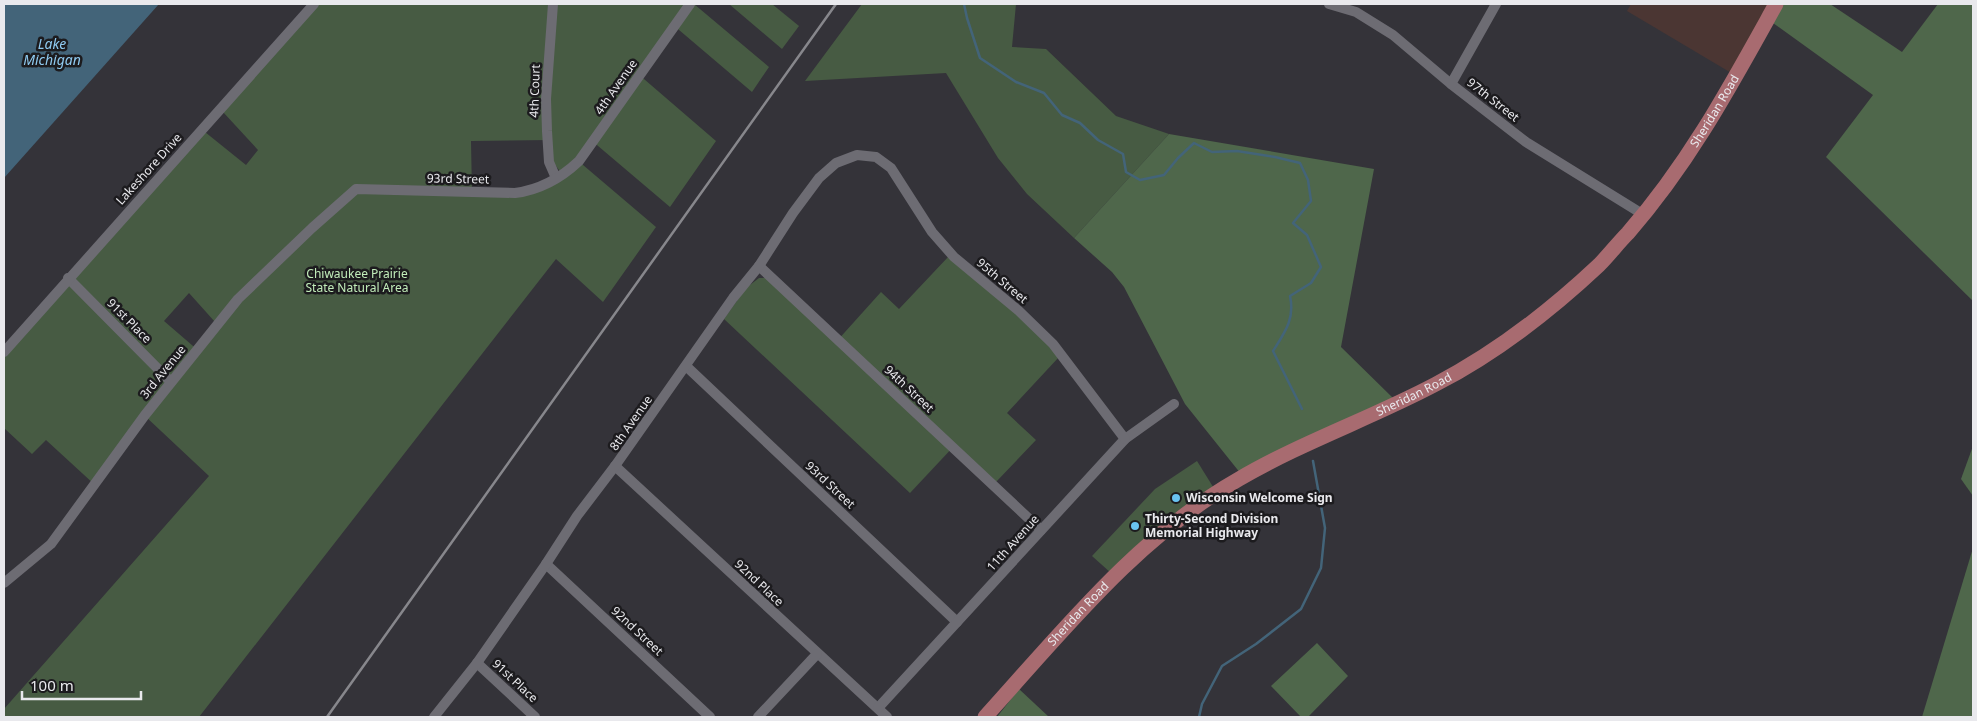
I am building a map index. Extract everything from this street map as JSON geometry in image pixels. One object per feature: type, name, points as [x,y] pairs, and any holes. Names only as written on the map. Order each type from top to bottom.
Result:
[{"type":"main road","name":"Sheridan Road","points":[[986,717],[1090,601],[1138,552],[1175,522],[1238,480],[1302,446],[1435,385],[1482,358],[1538,318],[1600,264],[1644,215],[1687,157],[1709,124],[1776,4]]},
{"type":"street","name":"Lakeshore Drive","points":[[4,352],[314,4]]},
{"type":"street","name":"4th Court","points":[[553,4],[546,99],[549,162],[556,178]]},
{"type":"street","name":"4th Avenue","points":[[556,178],[579,161],[690,4]]},
{"type":"street","name":"97th Street","points":[[1329,4],[1356,12],[1393,35],[1451,84],[1526,142],[1644,215]]},
{"type":"street","points":[[1451,84],[1496,4]]},
{"type":"street","name":"8th Avenue","points":[[434,717],[477,663],[577,516],[615,466],[733,298],[759,266],[819,178],[836,163],[857,155]]},
{"type":"street","name":"95th Street","points":[[857,155],[876,157],[891,168],[932,232],[954,257],[1019,311],[1053,344],[1125,438]]},
{"type":"street","name":"93rd Street","points":[[356,189],[515,193],[534,189],[556,178]]},
{"type":"street","name":"3rd Avenue","points":[[4,583],[51,544],[171,382],[238,299],[305,234],[356,189]]},
{"type":"street","name":"94th Street","points":[[759,266],[1041,530]]},
{"type":"street","name":"91st Place","points":[[68,278],[171,382]]},
{"type":"street","name":"93rd Street","points":[[686,366],[958,622]]},
{"type":"street","name":"11th Avenue","points":[[878,708],[1125,438],[1174,404]]},
{"type":"street","name":"92nd Place","points":[[615,466],[887,717]]},
{"type":"street","name":"92nd Street","points":[[546,564],[710,717]]},
{"type":"street","points":[[758,717],[817,654]]},
{"type":"street","name":"91st Place","points":[[477,663],[535,717]]},
{"type":"shaded area","points":[[1631,4],[1773,4],[1733,74],[1627,11]]},
{"type":"green space","name":"Chiwaukee Prairie State Natural Area","points":[[319,4],[694,4],[769,67],[752,92],[672,24],[637,73],[716,141],[670,207],[591,140],[576,159],[656,227],[603,302],[556,259],[199,717],[4,717],[4,709],[209,476],[145,416],[95,485],[46,440],[32,454],[4,428],[4,355],[205,132],[246,165],[258,150],[223,112]],"holes":[[[550,140],[553,162],[565,178],[519,196],[472,194],[471,141]],[[189,293],[215,322],[200,352],[164,321]]]},
{"type":"green space","points":[[729,4],[772,4],[799,26],[782,49]]},
{"type":"green space","points":[[862,4],[1016,4],[1012,47],[1046,49],[1116,116],[1169,134],[1074,238],[1027,194],[998,158],[946,73],[805,81]]},
{"type":"green space","points":[[1784,4],[1830,4],[1902,52],[1938,4],[1973,4],[1973,301],[1826,157],[1873,95],[1773,23]]},
{"type":"green space","points":[[1169,134],[1374,169],[1341,347],[1394,399],[1241,474],[1185,404],[1124,287],[1112,272],[1074,238]]},
{"type":"green space","points":[[949,256],[1026,321],[1059,357],[1007,413],[1036,440],[996,482],[955,445],[910,493],[724,319],[746,288],[759,278],[767,278],[836,342],[881,292],[899,309]]},
{"type":"green space","points":[[1973,446],[1973,496],[1961,479]]},
{"type":"green space","points":[[1197,461],[1215,490],[1111,573],[1092,556],[1155,489]]},
{"type":"green space","points":[[1973,548],[1973,717],[1922,717]]},
{"type":"green space","points":[[1317,643],[1348,676],[1308,717],[1301,717],[1271,686]]},
{"type":"green space","points":[[1019,689],[1049,717],[997,717]]},
{"type":"water","name":"Lake Michigan","points":[[4,4],[159,4],[4,178]]},
{"type":"waterway","points":[[964,4],[980,58],[1016,82],[1044,93],[1062,115],[1080,123],[1098,140],[1123,154],[1126,172],[1140,180],[1164,175],[1194,143],[1212,152],[1237,151],[1300,163],[1308,180],[1311,201],[1293,223],[1307,235],[1321,267],[1311,283],[1290,296],[1291,312],[1288,325],[1273,351],[1302,409]]},
{"type":"waterway","points":[[1199,717],[1202,704],[1222,666],[1256,644],[1301,609],[1321,568],[1325,528],[1313,461]]},
{"type":"railway","points":[[327,717],[836,4]]},
{"type":"place","name":"Wisconsin Welcome Sign","points":[[1176,498]]},
{"type":"place","name":"Thirty-Second Division Memorial Highway","points":[[1135,526]]}]
